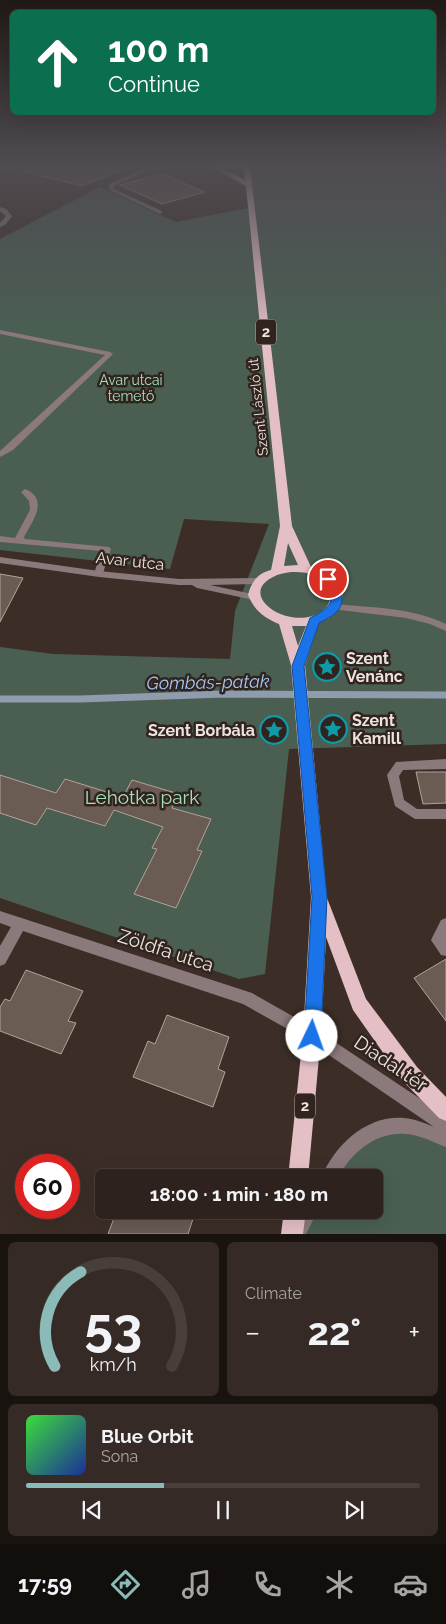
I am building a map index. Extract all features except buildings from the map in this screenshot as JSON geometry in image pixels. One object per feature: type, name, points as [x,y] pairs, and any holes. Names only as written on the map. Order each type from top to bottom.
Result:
[{"type":"main road","name":"Szent László út","points":[[254,225],[286,526]]},
{"type":"main road","name":"2","points":[[286,526],[306,569]]},
{"type":"main road","name":"2","points":[[278,570],[286,526]]},
{"type":"main road","points":[[291,568],[306,569],[328,579],[335,588],[338,596],[335,607],[327,614],[314,620],[284,621],[264,612],[259,607],[254,598],[254,589],[259,581],[278,570],[291,568]]},
{"type":"main road","name":"2","points":[[298,666],[314,620]]},
{"type":"main road","name":"2","points":[[284,621],[298,666],[319,897],[312,1036],[299,1169]]},
{"type":"main road","points":[[319,897],[359,1004],[410,1074],[446,1111]]},
{"type":"main road","points":[[292,1234],[293,1219]]},
{"type":"street","points":[[0,332],[110,354],[10,448],[0,455]]},
{"type":"street","points":[[23,542],[19,537],[34,510],[33,500],[25,492]]},
{"type":"street","points":[[0,539],[106,549],[99,574]]},
{"type":"street","name":"Avar utca","points":[[0,560],[99,574],[179,582],[259,581]]},
{"type":"street","points":[[179,582],[254,598]]},
{"type":"street","points":[[335,607],[432,620],[446,628]]},
{"type":"street","points":[[446,764],[400,765],[393,775],[399,803],[407,809],[415,814],[446,814]]},
{"type":"street","name":"Zöldfa utca","points":[[0,917],[247,998],[312,1036]]},
{"type":"street","points":[[0,959],[20,924]]},
{"type":"street","points":[[446,924],[438,940],[446,950]]},
{"type":"street","name":"Diadal tér","points":[[312,1036],[446,1125]]},
{"type":"street","points":[[334,1169],[343,1154],[363,1137],[391,1126],[411,1127],[446,1139]]},
{"type":"street","points":[[296,1234],[305,1219]]},
{"type":"green space","points":[[28,225],[446,225],[446,744],[289,749],[265,974],[239,979],[0,898],[0,647],[53,654],[230,659],[235,611],[269,524],[184,519],[170,569],[0,550],[0,239]]},
{"type":"green space","points":[[377,1130],[446,1139],[446,1234],[296,1234],[305,1219],[383,1219],[383,1169],[337,1169]]},
{"type":"waterway","name":"Gombás-patak","points":[[0,699],[80,699],[224,694],[446,695]]},
{"type":"place","name":"Szent Venánc","points":[[327,667]]},
{"type":"place","name":"Szent Kamill","points":[[333,729]]},
{"type":"place","name":"Szent Borbála","points":[[274,730]]},
{"type":"route","points":[[312,1036],[319,897],[298,666],[314,620],[327,614],[335,607],[338,596],[328,579]]},
{"type":"park label","name":"Avar utcai temető","points":[[131,388]]},
{"type":"park label","name":"Lehotka park","points":[[142,797]]}]
